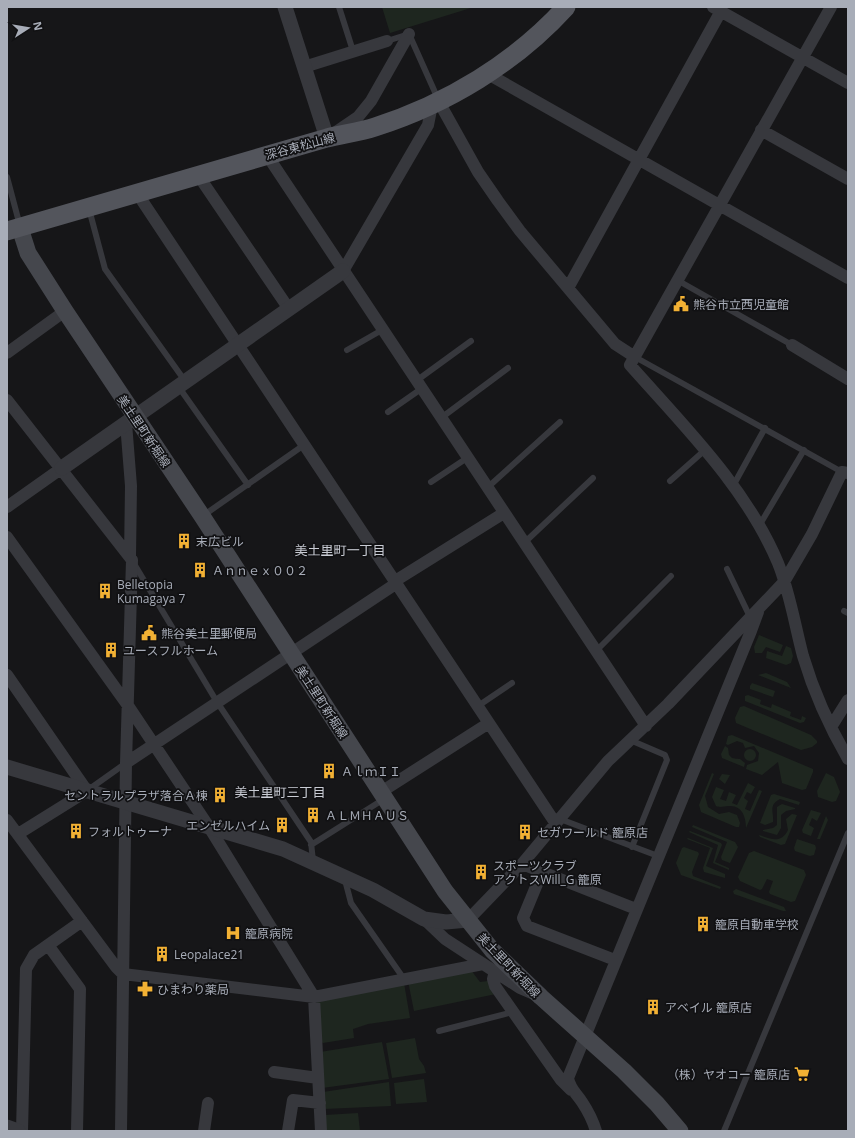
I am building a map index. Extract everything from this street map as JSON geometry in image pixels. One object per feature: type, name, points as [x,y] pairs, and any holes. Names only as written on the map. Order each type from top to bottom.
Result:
[{"type":"main road","name":"深谷東松山線","points":[[14,229],[267,155],[328,138],[374,128],[436,103],[488,74],[531,41],[566,7]]},
{"type":"main road","name":"美土里町新堀線","points":[[14,229],[131,420],[202,516],[445,891],[492,950],[540,997],[585,1035],[624,1071],[657,1104],[680,1131]]},
{"type":"street","points":[[285,7],[328,138],[358,118],[371,101],[409,34]]},
{"type":"street","points":[[831,7],[630,365],[705,450],[733,486],[759,526],[777,561],[804,657],[821,709],[848,759]]},
{"type":"street","points":[[568,288],[639,161],[717,9],[848,83]]},
{"type":"street","points":[[304,67],[386,40]]},
{"type":"street","points":[[488,74],[639,161],[848,278]]},
{"type":"street","points":[[7,507],[343,272],[428,125],[436,103]]},
{"type":"street","points":[[436,103],[478,172],[520,231],[615,344],[635,357]]},
{"type":"street","points":[[762,130],[848,179]]},
{"type":"street","points":[[267,155],[343,272],[646,726]]},
{"type":"street","points":[[198,175],[289,309]]},
{"type":"street","points":[[137,193],[489,723],[558,822]]},
{"type":"street","points":[[7,353],[65,311]]},
{"type":"street","points":[[792,345],[848,379]]},
{"type":"street","points":[[7,400],[62,468],[131,558]]},
{"type":"street","points":[[121,1131],[125,803],[129,706],[131,420]]},
{"type":"street","points":[[424,919],[446,922],[468,920],[522,864],[598,772],[750,621],[784,582],[812,534],[845,472]]},
{"type":"street","points":[[126,763],[396,582],[504,513]]},
{"type":"street","points":[[7,538],[129,706],[209,827],[314,997],[321,1131]]},
{"type":"street","points":[[572,1090],[568,1078],[658,856],[750,621]]},
{"type":"street","points":[[7,675],[87,791]]},
{"type":"street","points":[[831,727],[848,700]]},
{"type":"street","points":[[383,795],[489,723]]},
{"type":"street","points":[[7,767],[283,849],[403,906],[424,919],[445,939],[520,988],[540,997]]},
{"type":"street","points":[[18,834],[87,791]]},
{"type":"street","points":[[7,820],[116,967],[123,974],[314,997],[483,964]]},
{"type":"street","points":[[522,864],[636,909]]},
{"type":"street","points":[[542,872],[523,918],[527,926],[615,960]]},
{"type":"street","points":[[22,1131],[26,969],[34,955],[82,921]]},
{"type":"street","points":[[48,945],[80,989],[77,1131]]},
{"type":"street","points":[[495,971],[493,979],[495,986],[561,1080],[582,1102],[593,1122],[596,1131]]},
{"type":"street","points":[[274,1072],[318,1078]]},
{"type":"street","points":[[288,1131],[293,1100],[320,1103]]},
{"type":"street","points":[[204,1131],[208,1103]]},
{"type":"street","points":[[7,1127],[18,1131]]},
{"type":"lane","points":[[339,7],[353,51]]},
{"type":"lane","points":[[386,40],[409,34],[436,103]]},
{"type":"lane","points":[[7,178],[14,229]]},
{"type":"lane","points":[[88,207],[105,268],[248,485]]},
{"type":"lane","points":[[677,280],[792,345]]},
{"type":"lane","points":[[347,350],[382,330]]},
{"type":"lane","points":[[388,412],[471,341]]},
{"type":"lane","points":[[635,357],[845,472]]},
{"type":"lane","points":[[441,418],[508,368]]},
{"type":"lane","points":[[487,488],[560,422]]},
{"type":"lane","points":[[733,486],[765,428]]},
{"type":"lane","points":[[202,516],[304,445]]},
{"type":"lane","points":[[670,481],[705,450]]},
{"type":"lane","points":[[759,526],[804,450]]},
{"type":"lane","points":[[431,482],[468,458]]},
{"type":"lane","points":[[524,543],[593,478]]},
{"type":"lane","points":[[131,558],[217,702],[311,842],[313,862]]},
{"type":"lane","points":[[727,569],[750,621]]},
{"type":"lane","points":[[596,651],[671,576]]},
{"type":"lane","points":[[478,706],[512,684]]},
{"type":"lane","points":[[630,740],[665,755],[667,760],[632,847]]},
{"type":"lane","points":[[87,791],[126,763]]},
{"type":"lane","points":[[311,845],[383,795]]},
{"type":"lane","points":[[558,822],[658,856]]},
{"type":"lane","points":[[724,1131],[848,833]]},
{"type":"lane","points":[[344,877],[351,903],[404,980]]},
{"type":"lane","points":[[439,1031],[513,1012]]},
{"type":"shaded area","points":[[382,7],[474,7],[390,33]]},
{"type":"shaded area","points":[[759,635],[783,645],[780,652],[766,647],[762,653],[755,653],[754,647]]},
{"type":"shaded area","points":[[786,646],[791,648],[793,656],[791,663],[786,665],[766,658],[767,651],[782,656]]},
{"type":"shaded area","points":[[766,673],[787,682],[791,688],[758,675]]},
{"type":"shaded area","points":[[752,683],[775,691],[773,697],[750,689]]},
{"type":"shaded area","points":[[748,695],[761,700],[760,704],[771,708],[772,704],[791,712],[790,716],[801,720],[802,716],[806,718],[804,722],[800,723],[745,701],[745,696]]},
{"type":"shaded area","points":[[744,706],[811,735],[817,743],[812,747],[801,750],[736,723],[735,718],[740,707]]},
{"type":"shaded area","points":[[732,735],[813,769],[806,789],[802,790],[782,783],[778,762],[762,775],[746,769],[747,765],[758,761],[759,753],[754,746],[745,748],[743,743],[737,741],[728,745],[726,744],[728,736]]},
{"type":"shaded area","points":[[725,746],[728,748],[729,755],[732,758],[740,759],[745,763],[744,767],[722,758],[721,754]]},
{"type":"shaded area","points":[[750,749],[754,751],[756,755],[754,759],[750,761],[746,759],[744,755],[746,751]]},
{"type":"shaded area","points":[[712,773],[714,774],[705,796],[708,807],[719,814],[729,812],[737,815],[740,823],[739,827],[701,812],[699,805]]},
{"type":"shaded area","points":[[826,773],[834,777],[840,792],[836,801],[832,802],[818,797],[817,791]]},
{"type":"shaded area","points":[[722,774],[730,775],[725,784],[719,779]]},
{"type":"shaded area","points":[[748,783],[755,787],[751,794],[747,792],[744,798],[748,801],[745,809],[750,811],[759,790],[762,791],[746,828],[744,816],[737,807],[716,806],[712,797],[716,787],[724,790],[720,799],[726,801],[729,792],[736,795],[732,803],[737,805]]},
{"type":"shaded area","points":[[774,794],[800,802],[799,805],[780,799],[776,801],[772,809],[773,822],[765,825],[760,823],[771,795]]},
{"type":"shaded area","points":[[782,804],[795,809],[786,811],[781,815],[781,828],[777,835],[763,831],[777,825],[777,807]]},
{"type":"shaded area","points":[[811,810],[821,813],[817,821],[812,818],[809,825],[814,828],[811,836],[803,833],[802,830]]},
{"type":"shaded area","points":[[792,814],[797,815],[785,844],[781,845],[760,837],[759,835],[775,839],[782,837],[788,830],[786,819]]},
{"type":"shaded area","points":[[826,816],[828,820],[820,839],[817,839]]},
{"type":"shaded area","points":[[693,825],[735,842],[738,847],[730,863],[722,860],[721,857],[727,842],[692,827]]},
{"type":"shaded area","points":[[690,831],[721,843],[722,845],[715,862],[729,868],[729,870],[713,863],[718,845],[689,832]]},
{"type":"shaded area","points":[[688,838],[713,848],[706,866],[725,874],[725,878],[704,872],[703,868],[710,848],[687,839]]},
{"type":"shaded area","points":[[797,839],[815,845],[816,848],[814,855],[810,856],[795,851],[794,848]]},
{"type":"shaded area","points":[[684,847],[698,852],[699,854],[692,872],[693,876],[721,887],[720,889],[681,875],[676,863],[682,848]]},
{"type":"shaded area","points":[[754,851],[804,870],[806,875],[795,901],[791,902],[770,894],[769,892],[773,881],[767,879],[760,890],[740,881],[738,877],[749,853]]},
{"type":"shaded area","points":[[736,889],[784,907],[786,911],[734,894],[733,891]]},
{"type":"shaded area","points":[[471,970],[480,982],[488,981],[496,994],[414,1011],[408,981]]},
{"type":"shaded area","points":[[404,983],[410,1018],[368,1024],[353,1029],[354,1038],[323,1043],[320,1041],[317,1002]]},
{"type":"shaded area","points":[[415,1038],[419,1059],[424,1066],[426,1073],[392,1078],[386,1043]]},
{"type":"shaded area","points":[[382,1042],[389,1079],[322,1088],[320,1052]]},
{"type":"shaded area","points":[[424,1079],[427,1102],[396,1104],[394,1083]]},
{"type":"shaded area","points":[[389,1082],[391,1106],[324,1109],[323,1092]]},
{"type":"shaded area","points":[[358,1113],[360,1131],[326,1131],[325,1115]]},
{"type":"place","name":"熊谷市立西児童館","points":[[681,304]]},
{"type":"place","name":"末広ビル","points":[[184,541]]},
{"type":"place","name":"Ａｎｎｅｘ００２","points":[[200,570]]},
{"type":"place","name":"Belletopia Kumagaya 7","points":[[105,591]]},
{"type":"place","name":"熊谷美土里郵便局","points":[[149,633]]},
{"type":"place","name":"ユースフルホーム","points":[[111,650]]},
{"type":"place","name":"ＡｌｍＩＩ","points":[[329,771]]},
{"type":"place","name":"セントラルプラザ落合Ａ棟","points":[[220,795]]},
{"type":"place","name":"ＡＬＭＨＡＵＳ","points":[[313,815]]},
{"type":"place","name":"エンゼルハイム","points":[[282,825]]},
{"type":"place","name":"フォルトゥーナ","points":[[76,831]]},
{"type":"place","name":"セガワールド 籠原店","points":[[525,832]]},
{"type":"place","name":"スポーツクラブ アクトスWill_G 籠原","points":[[481,872]]},
{"type":"place","name":"籠原自動車学校","points":[[703,924]]},
{"type":"place","name":"籠原病院","points":[[233,933]]},
{"type":"place","name":"Leopalace21","points":[[162,954]]},
{"type":"place","name":"ひまわり薬局","points":[[145,989]]},
{"type":"place","name":"アベイル 籠原店","points":[[653,1007]]},
{"type":"place","name":"（株）ヤオコー 籠原店","points":[[802,1074]]},
{"type":"district","name":"美土里町一丁目","points":[[340,550]]},
{"type":"district","name":"美土里町三丁目","points":[[280,792]]}]
